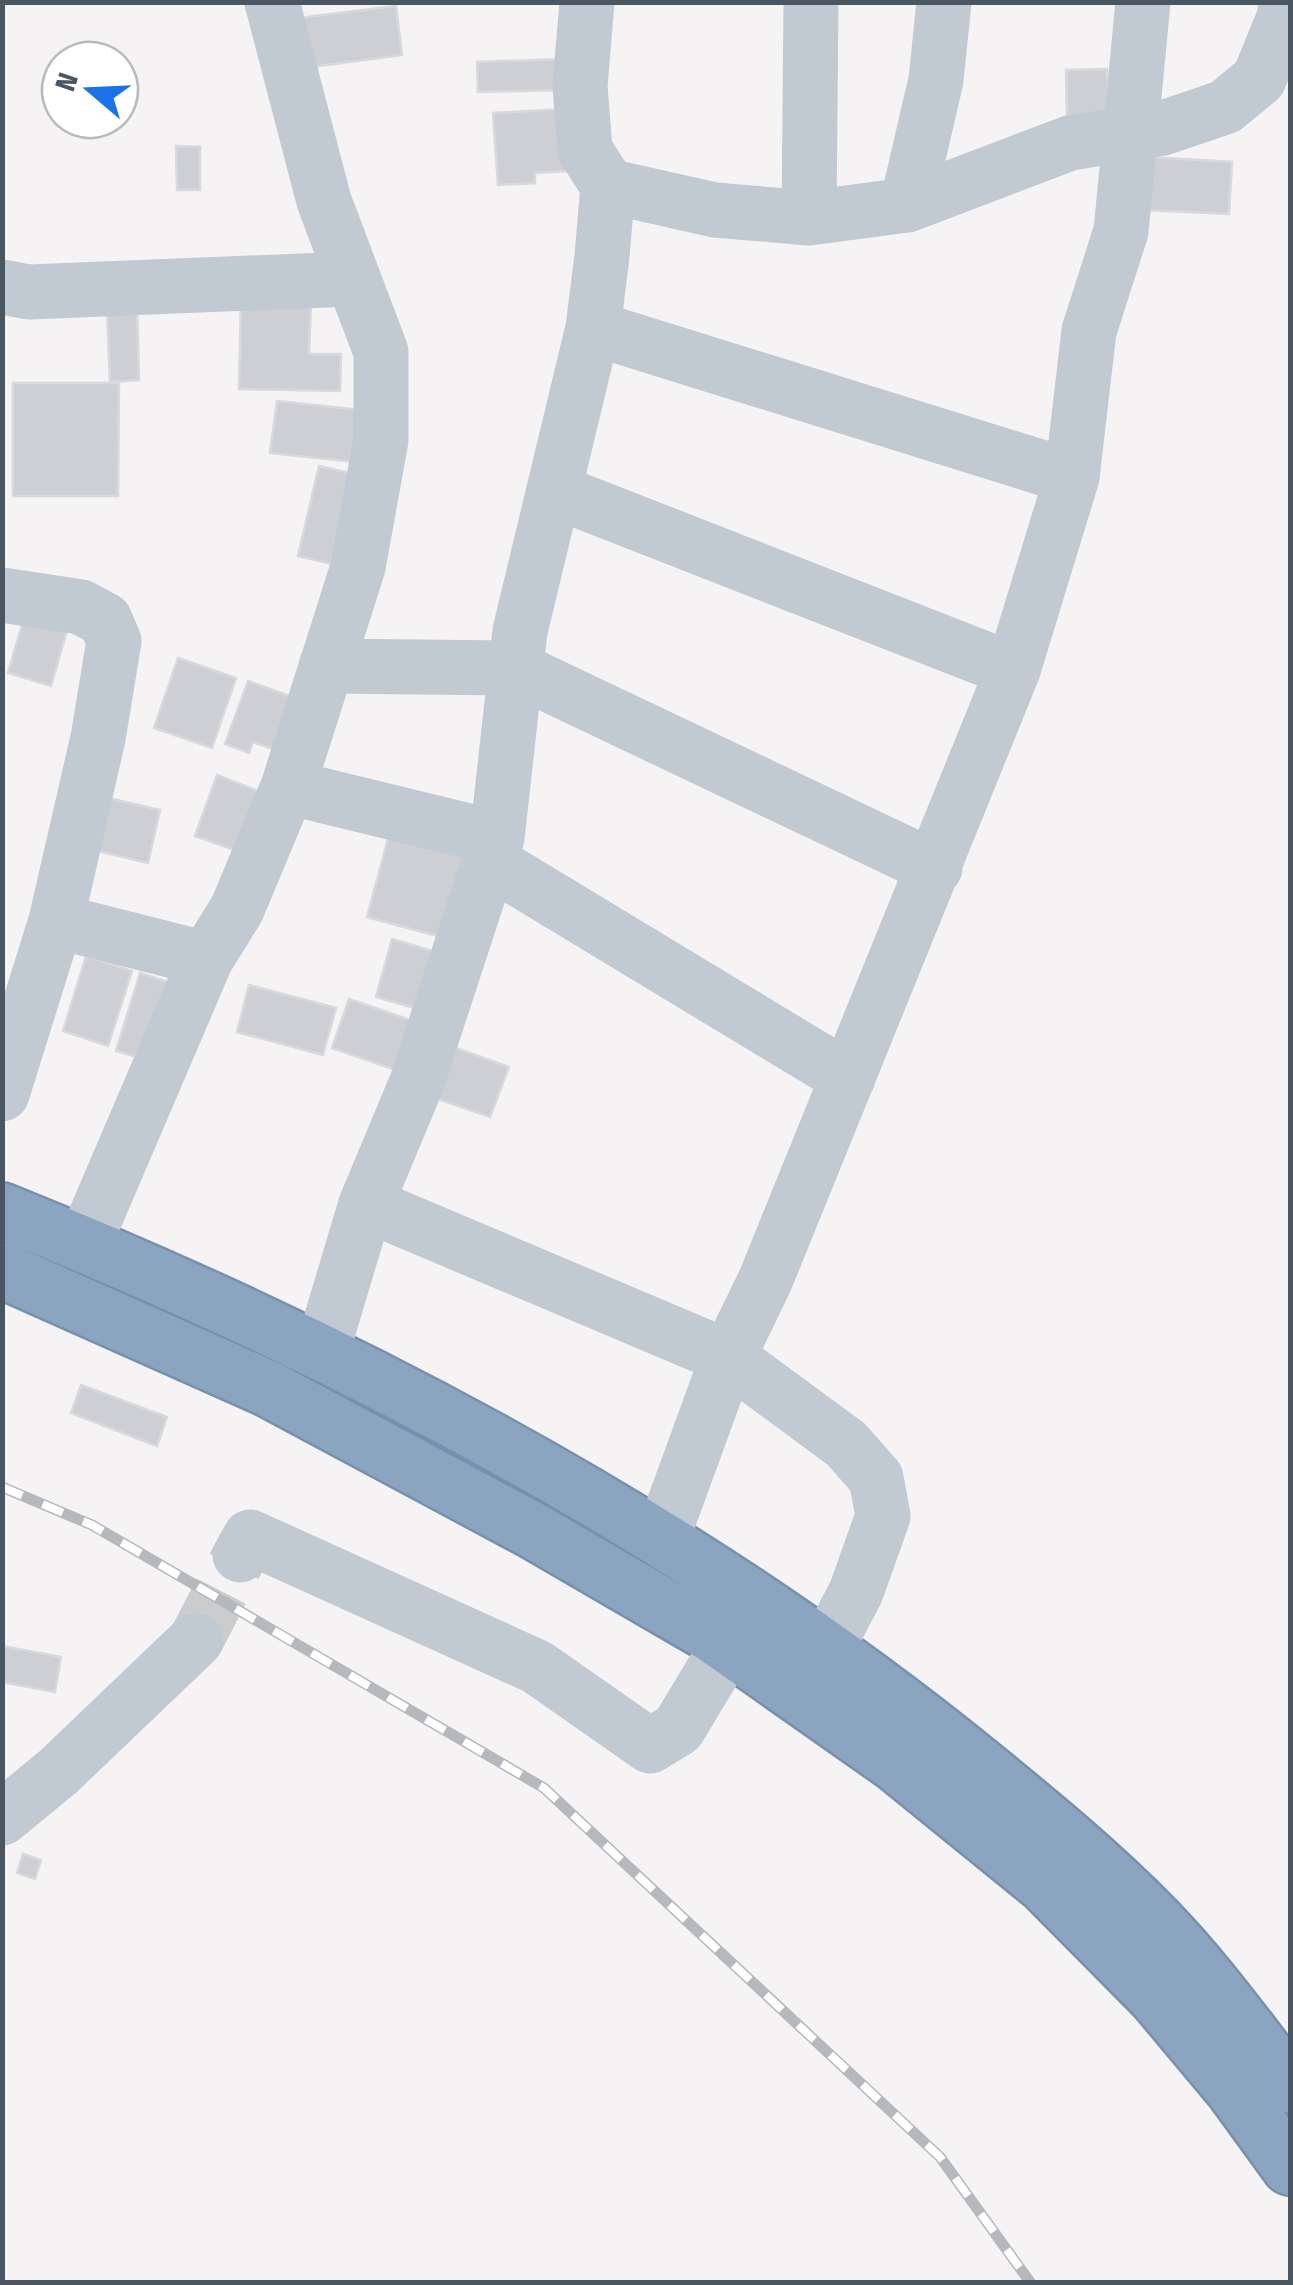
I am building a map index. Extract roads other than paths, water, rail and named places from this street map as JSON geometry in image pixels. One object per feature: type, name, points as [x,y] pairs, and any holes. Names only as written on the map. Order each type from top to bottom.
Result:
[{"type":"highway","points":[[2,1211],[322,1351],[662,1538],[826,1648],[916,1714],[1036,1811],[1156,1920],[1290,2085]]},
{"type":"highway","points":[[2,1270],[269,1389],[534,1531],[728,1646],[894,1763],[1044,1884],[1158,1998],[1234,2090],[1290,2167]]},
{"type":"street","points":[[84,1244],[206,959],[237,909],[288,788],[358,567],[381,440],[381,352],[324,200],[272,2]]},
{"type":"street","points":[[322,1351],[366,1204],[417,1082],[494,850],[520,631],[593,328],[608,186],[585,150],[580,86],[587,2]]},
{"type":"street","points":[[809,218],[811,2]]},
{"type":"street","points":[[907,206],[936,80],[944,2]]},
{"type":"street","points":[[662,1538],[728,1356],[764,1281],[1013,670],[1072,477],[1089,332],[1121,231],[1143,2]]},
{"type":"street","points":[[608,186],[715,210],[809,218],[907,206],[1070,143],[1163,128],[1224,107],[1275,74],[1285,2]]},
{"type":"street","points":[[2,287],[29,292],[352,280]]},
{"type":"street","points":[[593,328],[1072,477]]},
{"type":"street","points":[[554,491],[1013,670]]},
{"type":"street","points":[[2,595],[81,607],[105,620],[114,641],[98,738],[56,921],[2,1094]]},
{"type":"street","points":[[326,666],[514,668],[934,868]]},
{"type":"street","points":[[288,788],[494,850],[848,1078]]},
{"type":"street","points":[[56,921],[206,959]]},
{"type":"street","points":[[366,1204],[728,1356],[846,1444],[876,1478],[883,1516],[856,1592],[826,1648]]},
{"type":"street","points":[[240,1555],[250,1537],[537,1667],[650,1746],[678,1728],[728,1646]]},
{"type":"street","points":[[2,1818],[59,1771],[196,1640]]},
{"type":"tunnel","points":[[196,1640],[240,1555]]},
{"type":"railway","points":[[2,1487],[92,1525],[544,1788],[940,2157],[1030,2282]]}]
